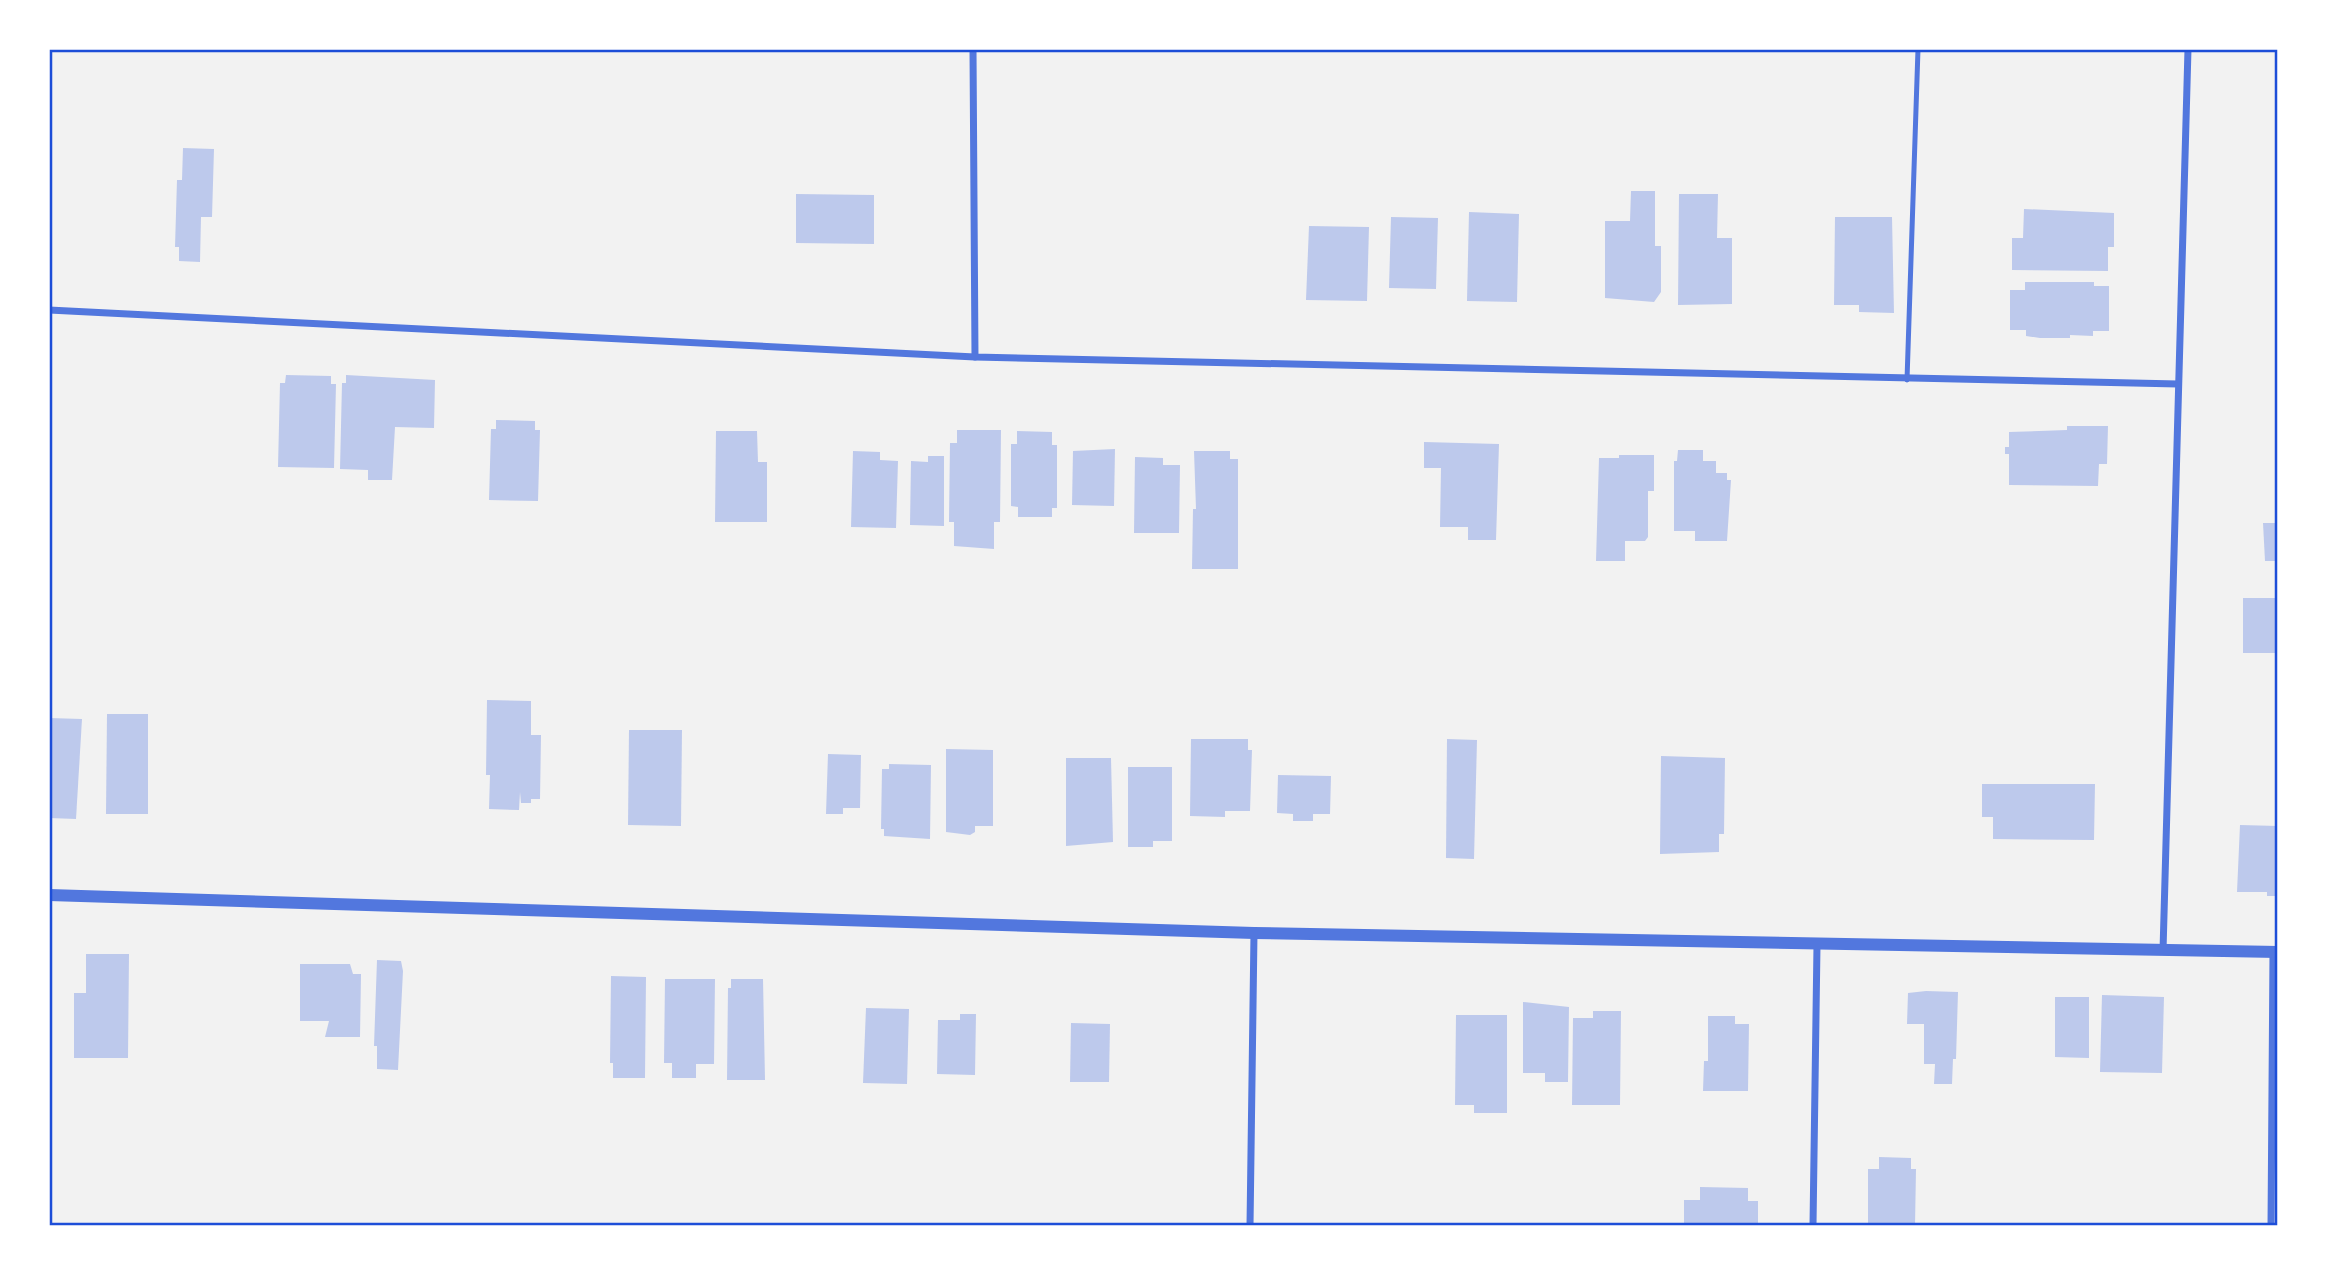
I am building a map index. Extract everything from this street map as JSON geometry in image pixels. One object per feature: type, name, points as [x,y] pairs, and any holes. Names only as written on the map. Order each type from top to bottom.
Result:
[{"type":"street","points":[[973,49],[975,357]]},
{"type":"street","points":[[2163,951],[2188,49]]},
{"type":"street","points":[[49,310],[975,357],[2178,384]]},
{"type":"street","points":[[49,895],[1254,933],[2275,952],[2271,1226]]},
{"type":"street","points":[[1250,1226],[1254,933]]},
{"type":"street","points":[[1813,1226],[1817,945]]},
{"type":"lane","points":[[1907,380],[1918,49]]},
{"type":"building","points":[[183,148],[214,149],[212,217],[201,217],[200,262],[179,261],[179,247],[175,247],[177,180],[182,180]]},
{"type":"building","points":[[1631,191],[1655,191],[1655,246],[1661,246],[1661,292],[1654,302],[1605,298],[1605,221],[1630,221]]},
{"type":"building","points":[[796,194],[874,195],[874,244],[796,243]]},
{"type":"building","points":[[1679,194],[1718,194],[1717,238],[1732,238],[1732,304],[1678,305]]},
{"type":"building","points":[[2024,209],[2114,213],[2114,247],[2108,247],[2108,271],[2012,270],[2012,238],[2023,238]]},
{"type":"building","points":[[1469,212],[1519,214],[1517,302],[1467,301]]},
{"type":"building","points":[[1391,217],[1438,218],[1436,289],[1389,288]]},
{"type":"building","points":[[1835,217],[1892,217],[1894,313],[1859,312],[1859,305],[1834,305]]},
{"type":"building","points":[[1309,226],[1369,227],[1367,301],[1306,300]]},
{"type":"building","points":[[2025,282],[2094,282],[2094,286],[2109,286],[2109,331],[2093,331],[2093,336],[2040,338],[2026,336],[2026,330],[2010,330],[2010,290],[2025,290]]},
{"type":"building","points":[[286,375],[331,376],[331,384],[336,384],[334,468],[278,467],[280,383],[285,383]]},
{"type":"building","points":[[346,375],[435,380],[434,428],[395,427],[392,480],[368,480],[368,470],[340,469],[342,383],[346,383]]},
{"type":"building","points":[[496,420],[535,421],[535,430],[540,430],[538,501],[489,500],[491,429],[496,429]]},
{"type":"building","points":[[2067,426],[2108,426],[2107,464],[2099,464],[2098,486],[2009,485],[2009,454],[2005,454],[2005,447],[2009,447],[2009,432],[2067,430]]},
{"type":"building","points":[[957,430],[1001,430],[1000,522],[994,522],[994,549],[954,546],[954,522],[949,522],[950,443],[957,443]]},
{"type":"building","points":[[716,431],[757,431],[758,462],[767,462],[767,522],[715,522]]},
{"type":"building","points":[[1017,431],[1052,432],[1052,445],[1057,445],[1057,508],[1052,508],[1052,517],[1018,517],[1018,507],[1011,506],[1011,444],[1017,444]]},
{"type":"building","points":[[1424,442],[1499,444],[1496,540],[1468,540],[1468,527],[1440,527],[1441,468],[1424,468]]},
{"type":"building","points":[[1115,449],[1114,506],[1072,505],[1073,451]]},
{"type":"building","points":[[1678,450],[1703,450],[1703,461],[1716,461],[1716,473],[1727,473],[1727,480],[1731,480],[1727,541],[1695,541],[1695,531],[1674,531],[1674,461],[1677,461]]},
{"type":"building","points":[[853,451],[880,452],[880,460],[898,461],[896,528],[851,527]]},
{"type":"building","points":[[1194,451],[1230,451],[1230,459],[1238,459],[1238,569],[1192,569],[1193,509],[1196,509]]},
{"type":"building","points":[[1619,455],[1654,455],[1654,491],[1648,491],[1648,537],[1645,541],[1625,541],[1625,561],[1596,561],[1599,458],[1619,458]]},
{"type":"building","points":[[928,456],[944,456],[944,526],[910,525],[911,461],[928,462]]},
{"type":"building","points":[[1135,457],[1163,458],[1163,465],[1180,465],[1179,533],[1134,533]]},
{"type":"building","points":[[2263,523],[2278,523],[2278,561],[2265,561]]},
{"type":"building","points":[[2243,598],[2277,598],[2278,653],[2243,653]]},
{"type":"building","points":[[487,700],[531,701],[531,735],[541,735],[540,799],[521,803],[520,792],[519,810],[489,809],[490,775],[486,775]]},
{"type":"building","points":[[107,714],[148,714],[148,814],[106,814]]},
{"type":"building","points":[[49,718],[82,719],[76,819],[49,818]]},
{"type":"building","points":[[629,730],[682,730],[681,826],[628,825]]},
{"type":"building","points":[[1191,739],[1248,739],[1248,750],[1252,750],[1250,811],[1225,811],[1225,817],[1190,816]]},
{"type":"building","points":[[1447,739],[1477,740],[1474,859],[1446,858]]},
{"type":"building","points":[[946,749],[993,750],[993,826],[975,826],[975,832],[970,835],[946,832]]},
{"type":"building","points":[[828,754],[861,755],[860,808],[843,808],[843,814],[826,814]]},
{"type":"building","points":[[1661,756],[1725,758],[1724,834],[1719,834],[1719,852],[1660,854]]},
{"type":"building","points":[[1066,758],[1111,758],[1113,842],[1066,846]]},
{"type":"building","points":[[889,764],[931,765],[930,839],[884,836],[884,829],[881,829],[882,769],[889,769]]},
{"type":"building","points":[[1128,767],[1172,767],[1172,841],[1153,841],[1153,847],[1128,847]]},
{"type":"building","points":[[1278,775],[1331,776],[1330,814],[1313,814],[1313,821],[1293,821],[1293,814],[1277,813]]},
{"type":"building","points":[[1982,784],[2095,784],[2094,840],[1993,839],[1993,817],[1982,817]]},
{"type":"building","points":[[2240,825],[2278,826],[2278,896],[2267,896],[2267,892],[2237,892]]},
{"type":"building","points":[[86,954],[129,954],[128,1058],[74,1058],[74,993],[86,993]]},
{"type":"building","points":[[377,960],[401,961],[403,971],[398,1070],[377,1069],[377,1046],[374,1046]]},
{"type":"building","points":[[300,964],[350,964],[353,974],[361,974],[360,1037],[325,1037],[329,1021],[300,1021]]},
{"type":"building","points":[[611,976],[646,977],[645,1078],[613,1078],[613,1063],[610,1063]]},
{"type":"building","points":[[665,979],[715,979],[714,1064],[696,1064],[696,1078],[672,1078],[672,1063],[664,1063]]},
{"type":"building","points":[[731,979],[763,979],[765,1080],[727,1080],[728,988],[731,988]]},
{"type":"building","points":[[1958,992],[1956,1059],[1953,1059],[1952,1084],[1934,1084],[1935,1064],[1924,1064],[1924,1024],[1907,1024],[1908,993]]},
{"type":"building","points":[[2102,995],[2164,997],[2162,1073],[2100,1072]]},
{"type":"building","points":[[2055,997],[2089,997],[2089,1058],[2055,1057]]},
{"type":"building","points":[[1523,1002],[1569,1007],[1568,1082],[1545,1082],[1545,1073],[1523,1073]]},
{"type":"building","points":[[866,1008],[909,1009],[907,1084],[863,1083]]},
{"type":"building","points":[[1593,1011],[1621,1011],[1620,1105],[1572,1105],[1573,1018],[1593,1018]]},
{"type":"building","points":[[960,1014],[976,1014],[975,1075],[937,1074],[938,1020],[960,1020]]},
{"type":"building","points":[[1456,1015],[1507,1015],[1507,1113],[1474,1113],[1474,1105],[1455,1105]]},
{"type":"building","points":[[1708,1016],[1735,1016],[1735,1024],[1749,1024],[1748,1091],[1703,1091],[1704,1061],[1708,1061]]},
{"type":"building","points":[[1071,1023],[1110,1024],[1109,1082],[1070,1082]]},
{"type":"building","points":[[1879,1157],[1911,1158],[1911,1169],[1916,1169],[1915,1226],[1868,1226],[1868,1169],[1879,1169]]},
{"type":"building","points":[[1700,1187],[1748,1188],[1748,1201],[1758,1201],[1758,1226],[1684,1226],[1684,1200],[1700,1200]]}]
